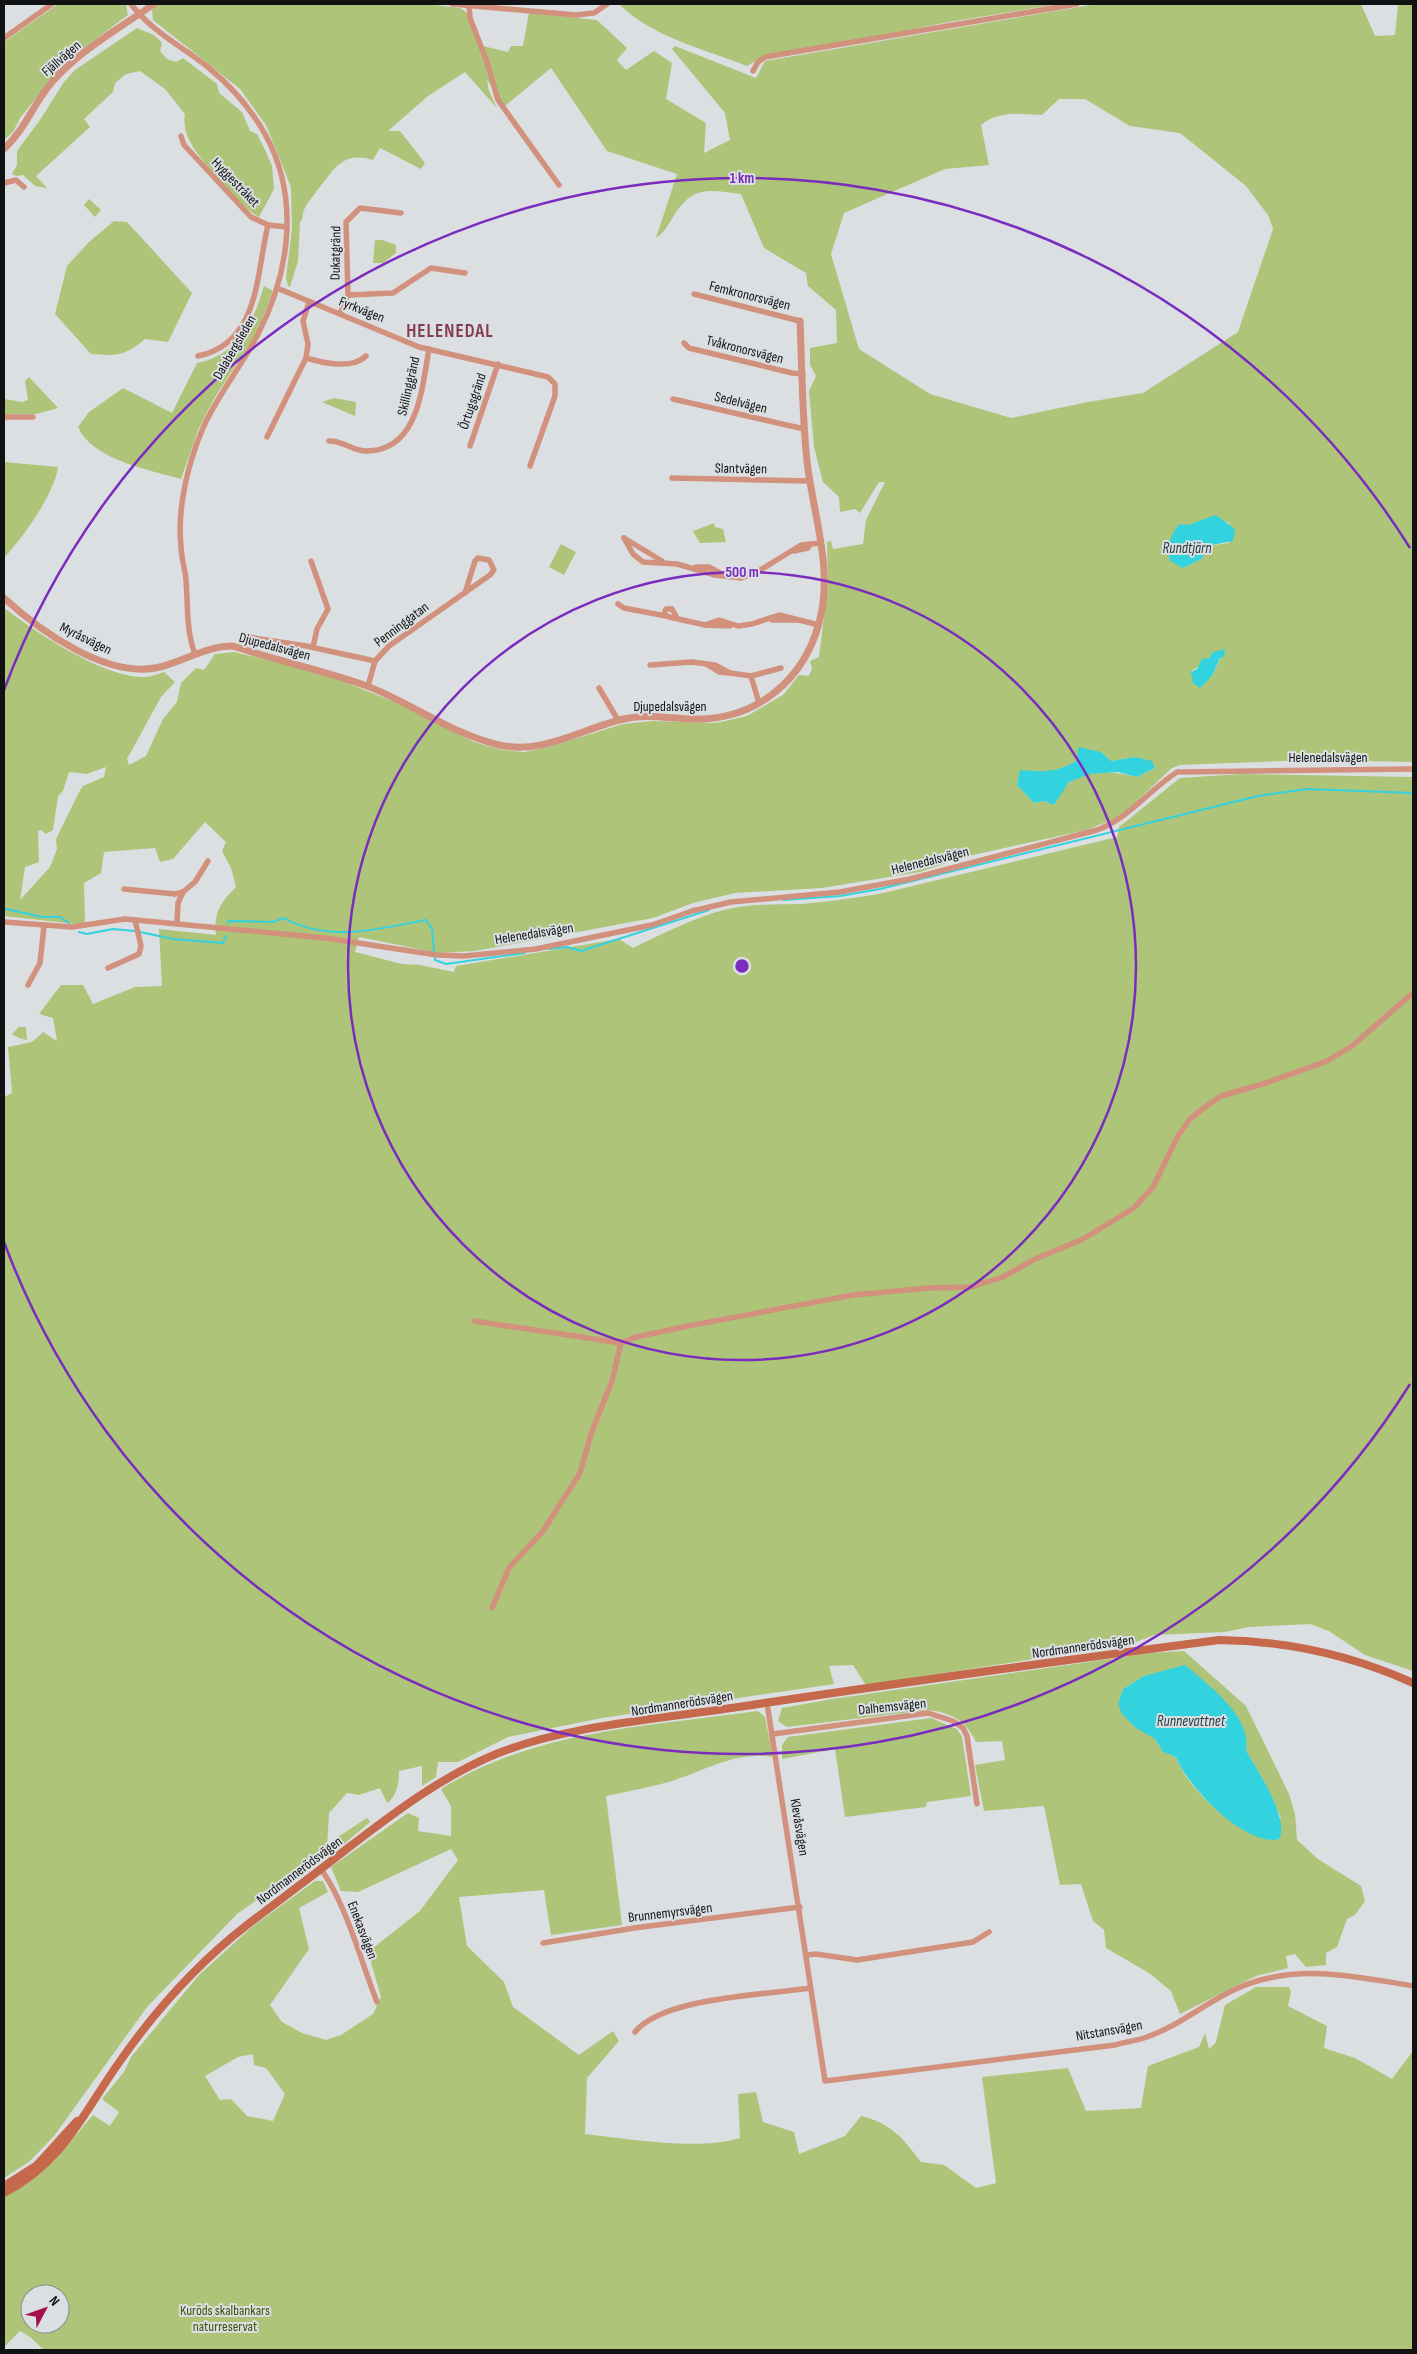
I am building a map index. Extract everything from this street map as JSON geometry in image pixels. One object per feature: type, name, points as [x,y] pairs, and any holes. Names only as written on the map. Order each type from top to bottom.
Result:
[{"type":"main road","name":"Nordmannerödsvägen","points":[[4,2193],[35,2174],[52,2160],[82,2122],[143,2029],[208,1958],[243,1928],[427,1790],[451,1775],[496,1754],[527,1743],[571,1732],[1219,1640],[1273,1643],[1322,1651],[1388,1672],[1413,1683]]},
{"type":"main road","name":"Nordmannerödsvägen","points":[[4,2186],[37,2165],[88,2111]]},
{"type":"street","points":[[4,38],[52,4]]},
{"type":"street","name":"Dalabergsleden","points":[[131,4],[140,14],[222,79],[254,117],[266,136],[281,172],[287,227],[284,261],[277,288],[258,334],[218,398],[203,429],[190,466],[180,520],[190,639],[195,654]]},
{"type":"street","name":"Fjällvägen","points":[[4,149],[20,132],[45,90],[59,74],[154,4]]},
{"type":"street","points":[[452,4],[576,15],[594,13],[607,4]]},
{"type":"street","points":[[753,71],[758,62],[765,57],[1077,4]]},
{"type":"street","points":[[469,5],[470,18],[487,62],[498,100],[560,185]]},
{"type":"street","name":"Hyggestråket","points":[[181,136],[184,146],[251,217],[268,224],[287,227]]},
{"type":"street","points":[[4,183],[16,180],[24,187]]},
{"type":"street","name":"Dukatgränd","points":[[340,314],[348,295],[346,222],[360,208],[401,213]]},
{"type":"street","points":[[198,356],[220,350],[242,328],[260,279],[268,224]]},
{"type":"street","points":[[348,295],[393,292],[431,268],[465,273]]},
{"type":"street","name":"Fyrkvägen","points":[[277,288],[405,342],[544,375],[555,384],[555,396],[530,466]]},
{"type":"street","name":"Femkronorsvägen","points":[[694,294],[800,321]]},
{"type":"street","points":[[267,437],[306,358],[308,344],[303,321],[310,302]]},
{"type":"street","name":"Djupedalsvägen","points":[[195,654],[214,647],[233,646],[326,672],[368,686],[478,739],[500,745],[528,747],[551,743],[618,720],[656,716],[699,719],[723,717],[760,703],[782,688],[799,668],[809,652],[819,625],[824,583],[821,543],[810,481],[804,429],[800,321]]},
{"type":"street","name":"Tvåkronorsvägen","points":[[684,343],[689,348],[802,374]]},
{"type":"street","name":"Skillinggränd","points":[[329,442],[336,441],[356,449],[369,451],[389,446],[402,438],[415,416],[429,349]]},
{"type":"street","points":[[306,358],[324,364],[353,362],[362,360],[366,356]]},
{"type":"street","name":"Örtugsgränd","points":[[470,446],[498,364]]},
{"type":"street","name":"Sedelvägen","points":[[673,399],[804,429]]},
{"type":"street","points":[[4,417],[33,417]]},
{"type":"street","name":"Slantvägen","points":[[672,478],[810,481]]},
{"type":"street","points":[[662,561],[644,552],[633,542],[624,538],[633,554],[640,560],[662,561],[732,577],[747,577],[792,551],[802,550],[810,544],[821,543]]},
{"type":"street","points":[[640,560],[644,552]]},
{"type":"street","name":"Penninggatan","points":[[368,686],[375,661],[389,646],[465,593],[494,570],[489,560],[478,558],[475,561],[465,593]]},
{"type":"street","points":[[311,561],[328,609],[317,629],[313,647]]},
{"type":"street","name":"Myråsvägen","points":[[4,598],[49,634],[105,662],[144,670],[160,667],[195,654]]},
{"type":"street","points":[[618,604],[624,608],[666,616],[664,612],[669,608],[677,618],[705,625],[752,624],[770,620],[800,620],[819,625]]},
{"type":"street","points":[[248,637],[313,647],[375,661]]},
{"type":"street","points":[[650,665],[692,662],[708,665],[719,672],[751,676],[781,668]]},
{"type":"street","points":[[751,676],[760,703]]},
{"type":"street","points":[[600,688],[618,720]]},
{"type":"street","name":"Helenedalsvägen","points":[[4,922],[44,926],[85,927],[125,919],[325,938],[434,955],[464,956],[536,949],[652,925],[692,911],[731,902],[840,892],[953,869],[1018,849],[1108,826],[1176,772],[1413,769]]},
{"type":"street","points":[[177,923],[178,903],[183,892],[195,882],[208,861]]},
{"type":"street","points":[[124,889],[175,894],[183,892]]},
{"type":"street","points":[[108,968],[139,954],[141,946],[135,920]]},
{"type":"street","points":[[28,985],[40,963],[44,926]]},
{"type":"street","points":[[474,1321],[621,1343],[636,1337],[693,1325],[853,1295],[930,1288],[971,1288],[1003,1277],[1033,1260],[1083,1239],[1134,1208],[1153,1187],[1178,1136],[1190,1119],[1205,1106],[1221,1096],[1263,1084],[1327,1060],[1352,1046],[1413,993]]},
{"type":"street","points":[[492,1608],[509,1568],[543,1531],[567,1497],[580,1473],[592,1431],[612,1381],[621,1343]]},
{"type":"street","name":"Klevåsvägen","points":[[767,1703],[800,1907],[810,1988],[825,2081]]},
{"type":"street","name":"Dalhemsvägen","points":[[773,1734],[905,1715],[928,1713],[942,1716],[963,1728],[967,1736],[977,1804]]},
{"type":"street","name":"Enekasvägen","points":[[321,1869],[332,1886],[377,2002]]},
{"type":"street","name":"Brunnemyrsvägen","points":[[543,1943],[634,1928],[800,1907]]},
{"type":"street","points":[[807,1955],[816,1954],[857,1960],[973,1942],[989,1932]]},
{"type":"street","name":"Nitstansvägen","points":[[825,2081],[1115,2044],[1145,2038],[1236,1988],[1264,1978],[1288,1973],[1308,1972],[1413,1986]]},
{"type":"street","points":[[635,2032],[644,2023],[660,2014],[685,2006],[810,1988]]},
{"type":"green space","points":[[58,4],[126,4],[128,15],[65,62],[20,118],[13,132],[4,140],[4,42]]},
{"type":"green space","points":[[159,4],[427,4],[460,8],[466,12],[483,46],[508,52],[511,46],[523,46],[529,13],[597,20],[627,48],[617,60],[626,70],[654,51],[672,63],[666,99],[706,123],[704,153],[730,140],[725,113],[672,49],[675,46],[756,78],[765,61],[1096,4],[1361,4],[1375,36],[1395,35],[1398,4],[1413,4],[1413,762],[1308,760],[1180,765],[1172,768],[1126,811],[1112,820],[1086,830],[964,857],[920,872],[822,888],[735,893],[693,903],[653,918],[475,951],[438,953],[359,937],[355,952],[402,964],[420,965],[454,972],[456,966],[619,939],[633,948],[692,921],[728,909],[755,905],[800,904],[879,894],[1117,837],[1119,827],[1180,778],[1241,774],[1413,777],[1413,1671],[1365,1655],[1329,1631],[1310,1624],[1249,1627],[1225,1632],[1154,1635],[1131,1644],[866,1685],[853,1665],[829,1666],[834,1684],[602,1718],[508,1737],[458,1762],[438,1762],[436,1777],[422,1786],[422,1766],[399,1771],[395,1793],[387,1803],[380,1788],[359,1795],[347,1793],[329,1813],[327,1847],[335,1845],[338,1837],[367,1818],[370,1822],[330,1856],[308,1864],[237,1914],[147,2007],[54,2136],[30,2161],[4,2178],[4,1097],[12,1093],[8,1047],[32,1042],[43,1032],[57,1041],[53,1018],[39,1014],[61,985],[83,985],[93,1004],[135,987],[162,986],[159,929],[216,935],[215,927],[219,908],[236,887],[231,868],[222,851],[226,842],[205,822],[173,859],[160,862],[155,848],[104,852],[101,873],[84,883],[85,925],[4,916],[4,608],[52,641],[90,662],[128,675],[147,677],[164,672],[175,682],[161,697],[127,759],[129,765],[146,756],[163,719],[177,702],[181,683],[196,668],[204,670],[215,654],[234,652],[325,674],[404,706],[474,742],[502,750],[524,752],[552,746],[623,724],[652,721],[716,723],[747,716],[783,695],[799,675],[809,676],[812,668],[810,661],[819,657],[828,585],[827,542],[831,541],[833,549],[863,544],[866,520],[885,482],[879,482],[860,513],[855,509],[840,512],[839,497],[823,482],[814,447],[809,391],[816,376],[810,365],[810,348],[837,343],[836,310],[808,286],[806,273],[764,248],[741,194],[710,191],[702,192],[687,199],[664,231],[656,238],[677,174],[607,151],[551,68],[505,106],[487,80],[489,91],[497,108],[465,72],[428,96],[388,131],[400,131],[425,163],[421,169],[380,148],[373,160],[353,158],[339,164],[305,207],[300,222],[298,261],[290,287],[286,278],[292,229],[291,187],[266,125],[240,89],[153,20],[152,10]],"holes":[[[1059,99],[1085,99],[1130,126],[1180,133],[1246,186],[1268,215],[1273,229],[1238,332],[1143,393],[1011,418],[930,394],[859,349],[831,254],[844,213],[945,169],[989,165],[981,125],[988,120],[1003,115],[1042,115]],[[1221,519],[1230,524],[1229,543],[1207,546],[1204,549],[1203,558],[1183,568],[1167,549],[1171,539]],[[1225,649],[1212,676],[1204,683],[1191,671]],[[1101,752],[1111,761],[1135,757],[1155,768],[1137,777],[1103,772],[1077,778],[1066,786],[1054,805],[1044,801],[1034,803],[1017,785],[1020,771],[1047,772],[1064,769],[1077,760]],[[106,767],[104,777],[83,786],[79,792],[56,839],[57,849],[50,867],[20,900],[25,867],[39,862],[38,831],[41,830],[46,834],[53,830],[58,796],[63,791],[69,772],[87,774]]]},
{"type":"green space","points":[[619,4],[1059,4],[949,22],[757,60],[747,66],[663,34],[632,15]]},
{"type":"green space","points":[[137,28],[154,35],[162,43],[160,51],[167,59],[176,62],[183,58],[217,84],[219,93],[242,112],[250,131],[257,134],[272,166],[274,189],[259,217],[244,206],[195,150],[186,133],[185,114],[165,89],[140,71],[126,74],[115,83],[113,92],[84,119],[90,127],[36,176],[47,188],[35,186],[23,175],[16,176],[12,174],[17,165],[17,151],[40,120],[64,82],[75,70]]},
{"type":"green space","points":[[89,199],[101,210],[95,217],[84,205]]},
{"type":"green space","points":[[114,221],[127,222],[192,293],[168,342],[145,339],[132,349],[120,354],[91,354],[55,314],[67,266],[89,242]]},
{"type":"green space","points":[[375,240],[382,240],[396,245],[396,253],[383,263],[373,263]]},
{"type":"green space","points":[[264,286],[273,291],[256,334],[215,397],[199,428],[181,479],[123,462],[96,448],[85,438],[78,427],[89,412],[123,388],[172,413],[197,363],[223,353],[233,345],[249,324]]},
{"type":"green space","points":[[29,377],[58,408],[36,414],[4,414],[4,399],[22,402],[28,400],[25,381]]},
{"type":"green space","points":[[334,398],[356,402],[355,416],[322,402]]},
{"type":"green space","points":[[4,462],[58,467],[51,490],[37,515],[4,558]]},
{"type":"green space","points":[[714,523],[715,527],[723,529],[726,542],[700,543],[693,531]]},
{"type":"green space","points":[[561,544],[576,552],[564,575],[549,567]]},
{"type":"green space","points":[[19,1027],[26,1027],[27,1040],[12,1034]]},
{"type":"green space","points":[[1184,1651],[1246,1706],[1289,1794],[1295,1814],[1297,1840],[1318,1859],[1361,1886],[1365,1901],[1355,1915],[1347,1919],[1337,1947],[1326,1953],[1326,1965],[1306,1967],[1295,1954],[1286,1956],[1288,1968],[1256,1976],[1180,2014],[1171,1991],[1149,1973],[1106,1948],[1104,1930],[1093,1921],[1081,1884],[1060,1885],[1044,1806],[984,1811],[975,1765],[1005,1760],[1002,1741],[976,1742],[967,1728],[956,1718],[927,1710],[787,1727],[778,1721],[782,1708],[832,1699],[1151,1653]],"holes":[[[1144,1676],[1246,1751],[1263,1779],[1281,1818],[1264,1839],[1225,1816],[1201,1795],[1182,1770],[1176,1757],[1163,1752],[1155,1739],[1118,1704],[1123,1689]]]},
{"type":"green space","name":"Kuröds skalbankars naturreservat","points":[[758,1711],[765,1717],[773,1757],[760,1756],[735,1759],[650,1787],[606,1796],[622,1925],[551,1935],[544,1890],[459,1897],[467,1946],[504,1982],[513,2007],[579,2055],[613,2031],[619,2041],[587,2078],[585,2134],[684,2144],[723,2142],[740,2138],[738,2094],[756,2092],[763,2122],[794,2132],[799,2154],[845,2136],[861,2116],[889,2127],[908,2145],[921,2162],[944,2165],[976,2188],[996,2183],[982,2077],[1068,2068],[1086,2111],[1141,2108],[1148,2066],[1199,2047],[1205,2033],[1209,2049],[1216,2042],[1225,2005],[1256,1987],[1289,1987],[1291,1992],[1288,2006],[1327,2026],[1324,2048],[1355,2058],[1392,2079],[1413,2051],[1413,2350],[44,2350],[25,2334],[70,2334],[70,2284],[20,2284],[20,2331],[4,2347],[4,2197],[33,2179],[54,2161],[93,2115],[110,2126],[119,2112],[102,2099],[124,2072],[131,2057],[199,1975],[252,1927],[315,1881],[323,1881],[328,1892],[299,1908],[309,1949],[270,2005],[282,2022],[302,2033],[326,2040],[341,2035],[373,2014],[381,1997],[368,1952],[420,1911],[458,1860],[451,1849],[358,1892],[341,1891],[331,1867],[408,1813],[419,1818],[418,1831],[451,1836],[451,1806],[441,1789],[477,1769],[515,1754],[554,1742],[635,1727]],"holes":[[[253,2054],[254,2065],[266,2068],[285,2094],[273,2121],[247,2116],[231,2099],[220,2100],[205,2076],[238,2057]]]},
{"type":"green space","points":[[931,1718],[957,1729],[962,1737],[971,1796],[927,1802],[926,1807],[845,1817],[835,1749],[782,1759],[782,1745],[788,1737]]},
{"type":"water","name":"Rundtjärn","points":[[1216,515],[1235,529],[1233,541],[1207,546],[1204,549],[1203,558],[1183,568],[1170,561],[1168,551],[1170,541],[1179,524],[1188,525]]},
{"type":"water","points":[[1225,649],[1224,657],[1220,658],[1212,676],[1200,688],[1193,683],[1191,672],[1197,669],[1202,659],[1209,658],[1213,652]]},
{"type":"water","points":[[1078,747],[1101,752],[1111,761],[1135,757],[1152,761],[1155,768],[1137,777],[1118,772],[1090,774],[1069,782],[1054,805],[1044,801],[1034,803],[1017,785],[1020,770],[1043,771],[1063,767],[1077,760]]},
{"type":"water","name":"Runnevattnet","points":[[1185,1665],[1227,1703],[1243,1726],[1246,1738],[1246,1751],[1271,1794],[1280,1819],[1281,1830],[1279,1839],[1266,1839],[1251,1834],[1235,1825],[1205,1798],[1182,1769],[1176,1757],[1163,1752],[1155,1739],[1136,1728],[1122,1714],[1118,1704],[1123,1689],[1144,1676]]},
{"type":"waterway","points":[[783,900],[840,896],[880,889],[1258,796],[1307,789],[1413,793]]},
{"type":"waterway","points":[[6,909],[42,917],[60,917],[69,923]]},
{"type":"waterway","points":[[549,949],[567,947],[581,951],[709,910]]},
{"type":"waterway","points":[[227,923],[229,921],[273,922],[284,918],[301,926],[318,930],[354,932],[426,920],[432,929],[435,960],[446,964],[525,953]]},
{"type":"waterway","points":[[79,932],[87,934],[113,929],[134,931]]},
{"type":"waterway","points":[[140,932],[173,939],[223,943],[226,936]]},
{"type":"district","name":"HELENEDAL","points":[[450,330]]}]
